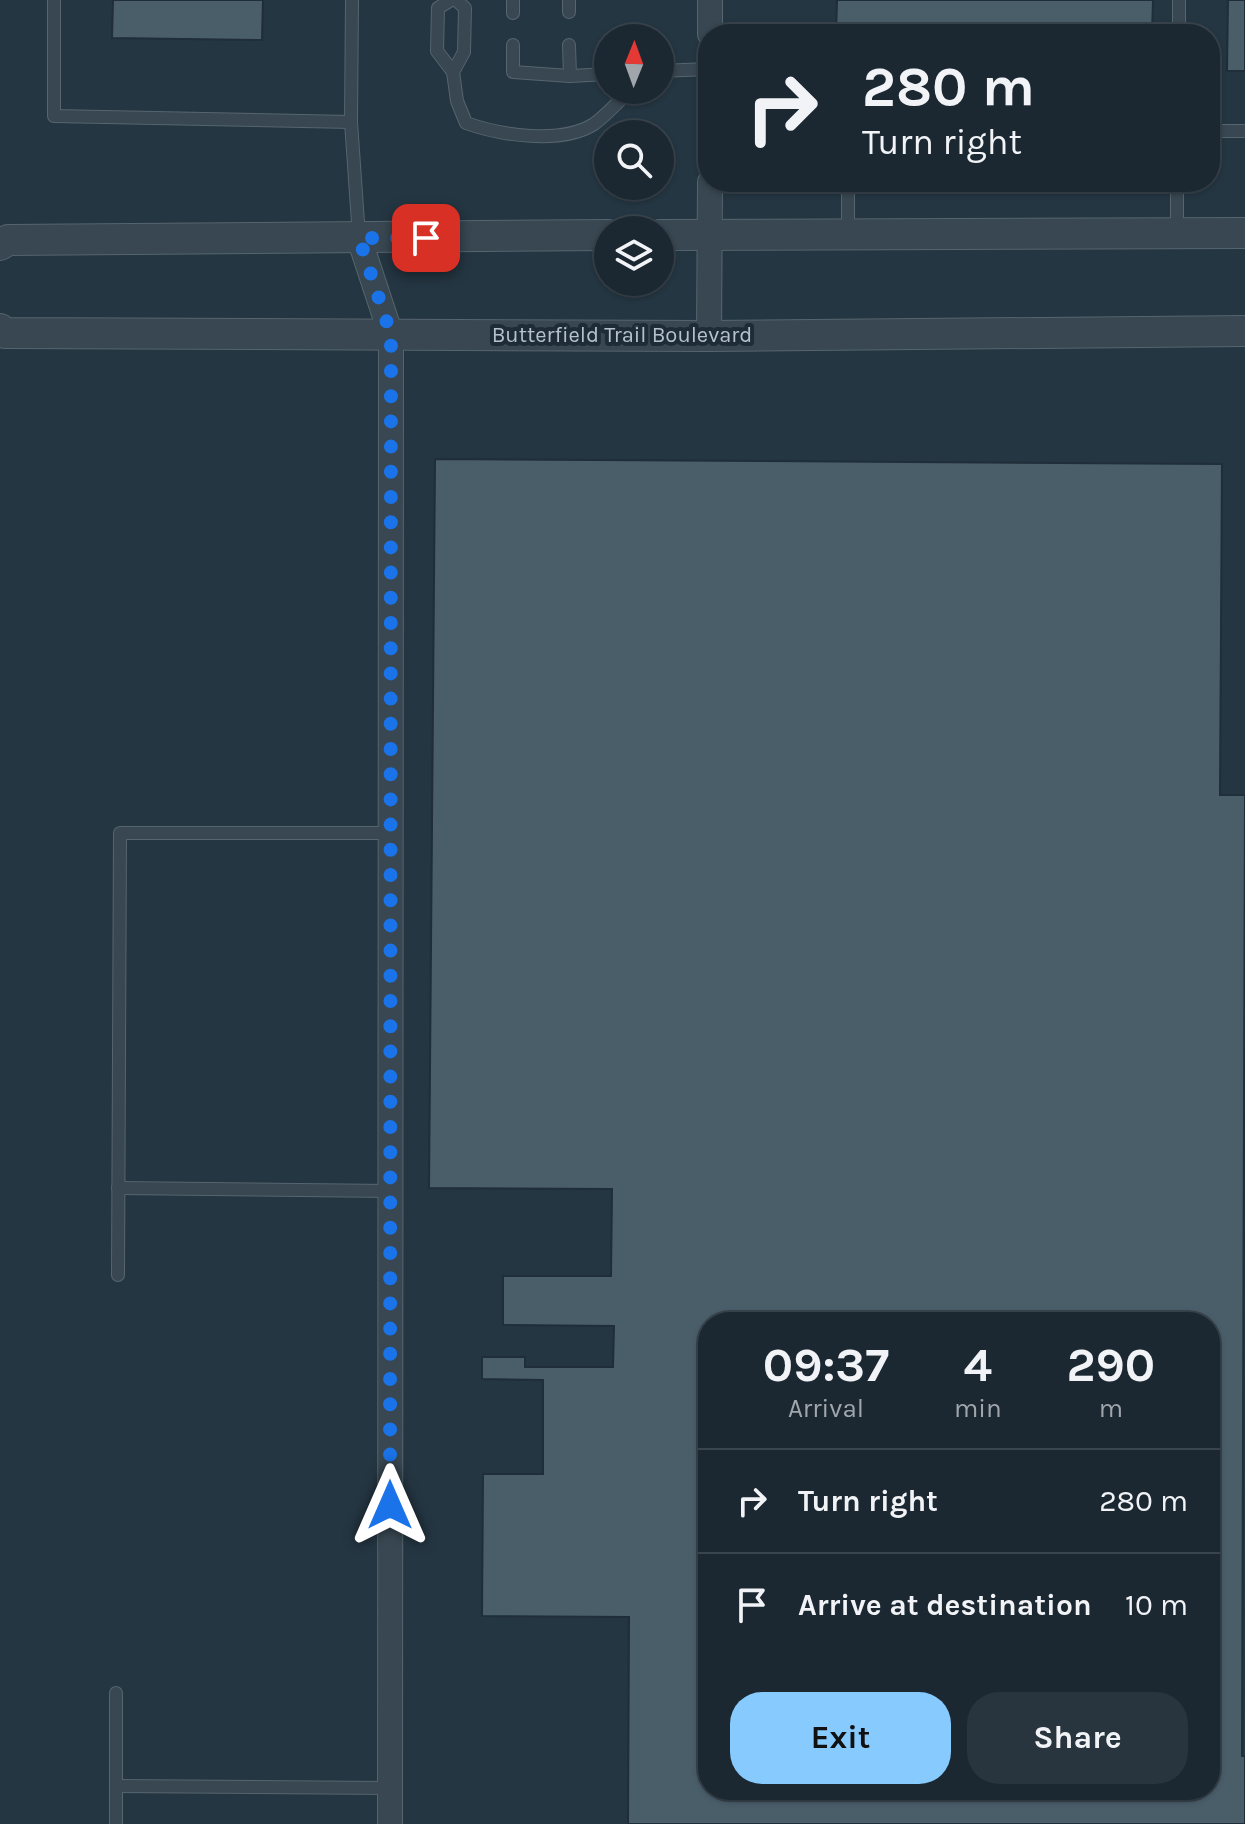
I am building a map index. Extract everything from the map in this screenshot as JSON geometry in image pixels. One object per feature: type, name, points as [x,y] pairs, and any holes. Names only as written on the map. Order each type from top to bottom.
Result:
[{"type":"street","points":[[710,0],[710,24]]},
{"type":"street","points":[[709,336],[710,192]]},
{"type":"street","points":[[674,235],[1245,233]]},
{"type":"street","points":[[0,245],[8,240],[594,235]]},
{"type":"street","points":[[359,238],[391,335],[390,1824]]},
{"type":"street","name":"Butterfield Trail Boulevard","points":[[0,329],[5,333],[709,336],[1245,331]]},
{"type":"lane","points":[[54,0],[54,116],[351,122]]},
{"type":"lane","points":[[352,0],[351,122],[359,238]]},
{"type":"lane","points":[[453,72],[464,52],[465,8],[453,0],[438,8],[437,51],[453,72],[457,101],[466,123],[485,130],[537,137],[591,126],[615,104]]},
{"type":"lane","points":[[1179,0],[1179,24]]},
{"type":"lane","points":[[513,45],[513,72],[594,75]]},
{"type":"lane","points":[[569,45],[570,76]]},
{"type":"lane","points":[[674,70],[698,69]]},
{"type":"lane","points":[[1220,131],[1245,131]]},
{"type":"lane","points":[[848,192],[848,233]]},
{"type":"lane","points":[[1177,192],[1177,233]]},
{"type":"lane","points":[[118,1275],[120,833],[390,833]]},
{"type":"lane","points":[[118,1188],[390,1191]]},
{"type":"lane","points":[[116,1693],[116,1824]]},
{"type":"lane","points":[[116,1786],[390,1788]]},
{"type":"building","points":[[113,0],[263,0],[262,40],[112,38]]},
{"type":"building","points":[[837,0],[1153,0],[1152,24],[836,24]]},
{"type":"building","points":[[1228,0],[1245,0],[1245,71],[1227,71]]},
{"type":"building","points":[[435,459],[1222,464],[1220,795],[1245,795],[1242,1756],[1245,1756],[1245,1824],[628,1824],[629,1617],[482,1616],[483,1474],[543,1474],[543,1380],[482,1379],[482,1357],[525,1357],[525,1367],[613,1367],[614,1326],[503,1325],[503,1276],[611,1276],[612,1189],[429,1188]]},
{"type":"route","points":[[390,1505],[391,335],[359,238],[426,238]]}]
